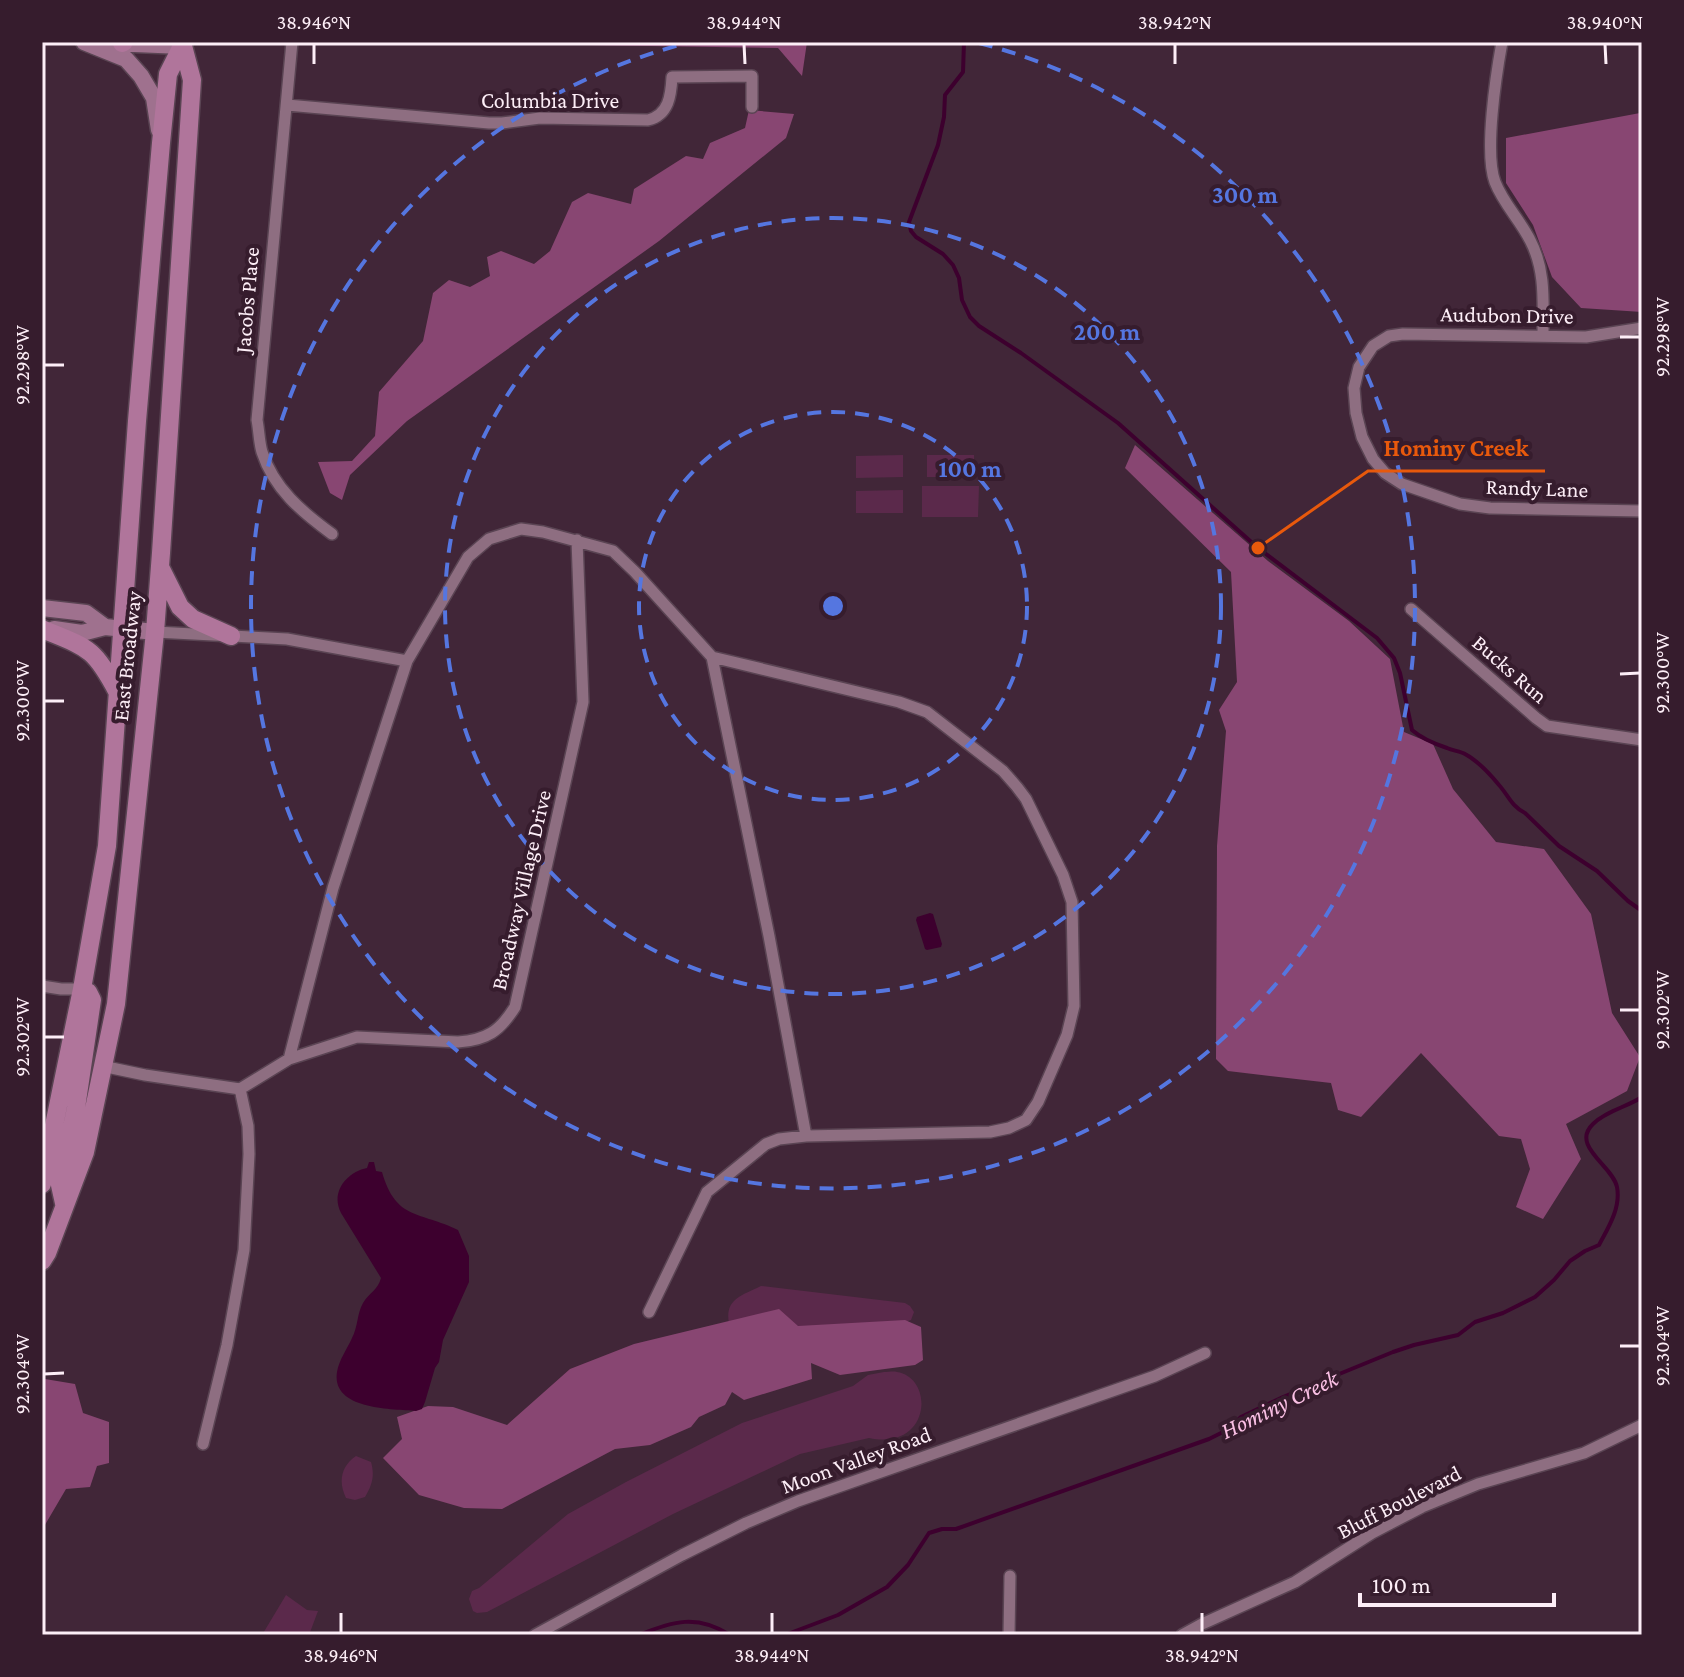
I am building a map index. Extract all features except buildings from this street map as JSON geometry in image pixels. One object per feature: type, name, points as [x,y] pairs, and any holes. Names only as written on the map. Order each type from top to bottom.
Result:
[{"type":"main road","name":"East Broadway","points":[[42,1184],[82,989],[107,846],[119,696],[115,628],[168,74],[182,44]]},
{"type":"main road","name":"East Broadway","points":[[42,1261],[85,1152],[116,1004],[160,567],[192,80],[182,44]]},
{"type":"main road","points":[[160,567],[180,607],[193,619],[231,636]]},
{"type":"main road","points":[[42,628],[84,646],[97,657],[119,696]]},
{"type":"main road","points":[[65,1205],[60,1185],[76,1108],[92,1000],[88,992],[82,989]]},
{"type":"street","points":[[84,42],[126,59],[141,76],[154,98],[161,143]]},
{"type":"street","points":[[91,42],[182,44]]},
{"type":"street","name":"Jacobs Place","points":[[292,42],[257,420],[261,450],[270,472],[302,511],[332,534]]},
{"type":"street","points":[[1502,42],[1490,147],[1491,167],[1495,182],[1531,240],[1541,267],[1543,336]]},
{"type":"street","name":"Columbia Drive","points":[[287,105],[489,123],[540,118],[648,120],[664,111],[669,101],[672,77],[752,76],[752,107]]},
{"type":"street","name":"Audubon Drive","points":[[1373,346],[1389,336],[1403,334],[1586,337],[1642,328]]},
{"type":"street","name":"Randy Lane","points":[[1373,346],[1359,367],[1354,388],[1356,413],[1362,437],[1373,459],[1385,473],[1402,484],[1460,504],[1490,508],[1642,511]]},
{"type":"street","points":[[289,1059],[333,888],[407,661],[468,557],[489,539],[521,529],[613,551],[712,657],[806,1136]]},
{"type":"street","name":"Broadway Village Drive","points":[[240,1089],[289,1059],[357,1037],[475,1041],[506,1022],[515,1007],[583,702],[577,540]]},
{"type":"street","points":[[42,608],[86,613],[115,628]]},
{"type":"street","name":"Bucks Run","points":[[1411,609],[1547,726],[1642,740]]},
{"type":"street","points":[[42,628],[82,633],[115,628],[287,639],[407,661]]},
{"type":"street","points":[[649,1312],[707,1192],[766,1144],[806,1136],[990,1132],[1009,1128],[1026,1120],[1038,1102],[1067,1035],[1074,1006],[1072,902],[1063,875],[1026,799],[1003,771],[927,712],[899,702],[712,657]]},
{"type":"street","points":[[42,986],[82,989]]},
{"type":"street","points":[[102,1066],[240,1089],[248,1126],[249,1154],[244,1250],[227,1345],[203,1444]]},
{"type":"street","name":"Moon Valley Road","points":[[535,1635],[746,1523],[798,1501],[1155,1376],[1205,1353]]},
{"type":"street","name":"Bluff Boulevard","points":[[1182,1635],[1295,1582],[1372,1533],[1422,1507],[1478,1484],[1584,1453],[1642,1425]]},
{"type":"street","points":[[1009,1635],[1010,1576]]},
{"type":"shaded area","points":[[585,42],[807,42],[802,76],[778,48],[585,45]]},
{"type":"shaded area","points":[[749,110],[794,114],[786,138],[659,241],[407,421],[350,475],[342,500],[330,493],[318,462],[352,461],[375,436],[379,392],[423,341],[433,293],[449,280],[470,287],[490,276],[487,257],[501,251],[534,264],[550,251],[572,202],[588,193],[631,204],[634,189],[686,156],[703,159],[710,143],[745,128]]},
{"type":"shaded area","points":[[1642,111],[1642,312],[1581,308],[1552,277],[1533,225],[1506,183],[1506,138]]},
{"type":"shaded area","points":[[1135,445],[1268,561],[1349,621],[1390,659],[1404,732],[1433,744],[1453,789],[1496,842],[1544,849],[1591,914],[1612,1013],[1640,1057],[1627,1091],[1566,1124],[1581,1159],[1543,1219],[1516,1207],[1530,1169],[1521,1139],[1499,1136],[1421,1053],[1361,1117],[1338,1110],[1331,1083],[1228,1071],[1216,1059],[1217,846],[1226,731],[1219,710],[1237,682],[1231,572],[1125,468]]},
{"type":"shaded area","points":[[903,455],[903,477],[856,478],[856,456]]},
{"type":"shaded area","points":[[927,455],[974,455],[974,477],[927,477]]},
{"type":"shaded area","points":[[922,486],[979,486],[978,517],[922,517]]},
{"type":"shaded area","points":[[903,490],[903,513],[856,513],[856,491]]},
{"type":"shaded area","points":[[933,914],[942,944],[941,947],[927,950],[916,920]]},
{"type":"shaded area","points":[[369,1162],[374,1162],[376,1171],[382,1172],[394,1199],[402,1207],[458,1230],[469,1256],[469,1282],[443,1340],[425,1402],[422,1409],[416,1411],[379,1408],[353,1401],[343,1394],[338,1385],[338,1368],[354,1334],[361,1307],[381,1278],[338,1205],[342,1184],[353,1174],[367,1168]]},
{"type":"shaded area","points":[[761,1286],[905,1303],[914,1312],[911,1320],[903,1323],[730,1329],[729,1312],[734,1301]]},
{"type":"shaded area","points":[[779,1309],[798,1326],[905,1320],[921,1327],[923,1360],[915,1365],[840,1375],[811,1363],[812,1379],[744,1400],[732,1392],[725,1405],[699,1417],[691,1427],[650,1445],[615,1449],[502,1509],[464,1508],[419,1495],[383,1458],[402,1439],[397,1417],[428,1406],[453,1407],[507,1425],[570,1369],[634,1344]]},
{"type":"shaded area","points":[[897,1372],[909,1377],[917,1387],[921,1399],[920,1412],[915,1424],[905,1434],[890,1439],[869,1438],[800,1454],[673,1514],[487,1612],[473,1611],[469,1599],[472,1591],[568,1514],[742,1423],[853,1386],[868,1375]]},
{"type":"shaded area","points":[[45,1379],[75,1384],[83,1413],[109,1422],[109,1463],[97,1466],[90,1487],[66,1489],[42,1530],[42,1386]]},
{"type":"shaded area","points":[[356,1456],[371,1462],[373,1476],[365,1497],[355,1500],[346,1498],[342,1480],[344,1469]]},
{"type":"shaded area","points":[[286,1595],[307,1610],[318,1611],[309,1635],[262,1635]]},
{"type":"waterway","name":"Hominy Creek","points":[[964,42],[963,72],[945,95],[938,145],[909,222],[916,237],[943,254],[953,265],[970,317],[1118,423],[1258,548],[1377,638],[1394,658],[1400,673],[1412,730],[1475,760],[1517,808],[1559,846],[1597,871],[1642,911]]},
{"type":"waterway","name":"Hominy Creek","points":[[785,1635],[838,1615],[887,1587],[908,1565],[929,1533],[956,1529],[1209,1439],[1227,1430],[1241,1417],[1283,1397],[1393,1352],[1458,1335],[1475,1322],[1503,1313],[1535,1297],[1570,1261],[1599,1245],[1615,1210],[1617,1187],[1589,1148],[1587,1132],[1604,1116],[1642,1097]]},
{"type":"waterway","points":[[639,1635],[685,1622],[707,1624],[730,1635]]},
{"type":"place","name":"Hominy Creek","points":[[1258,548]]}]
